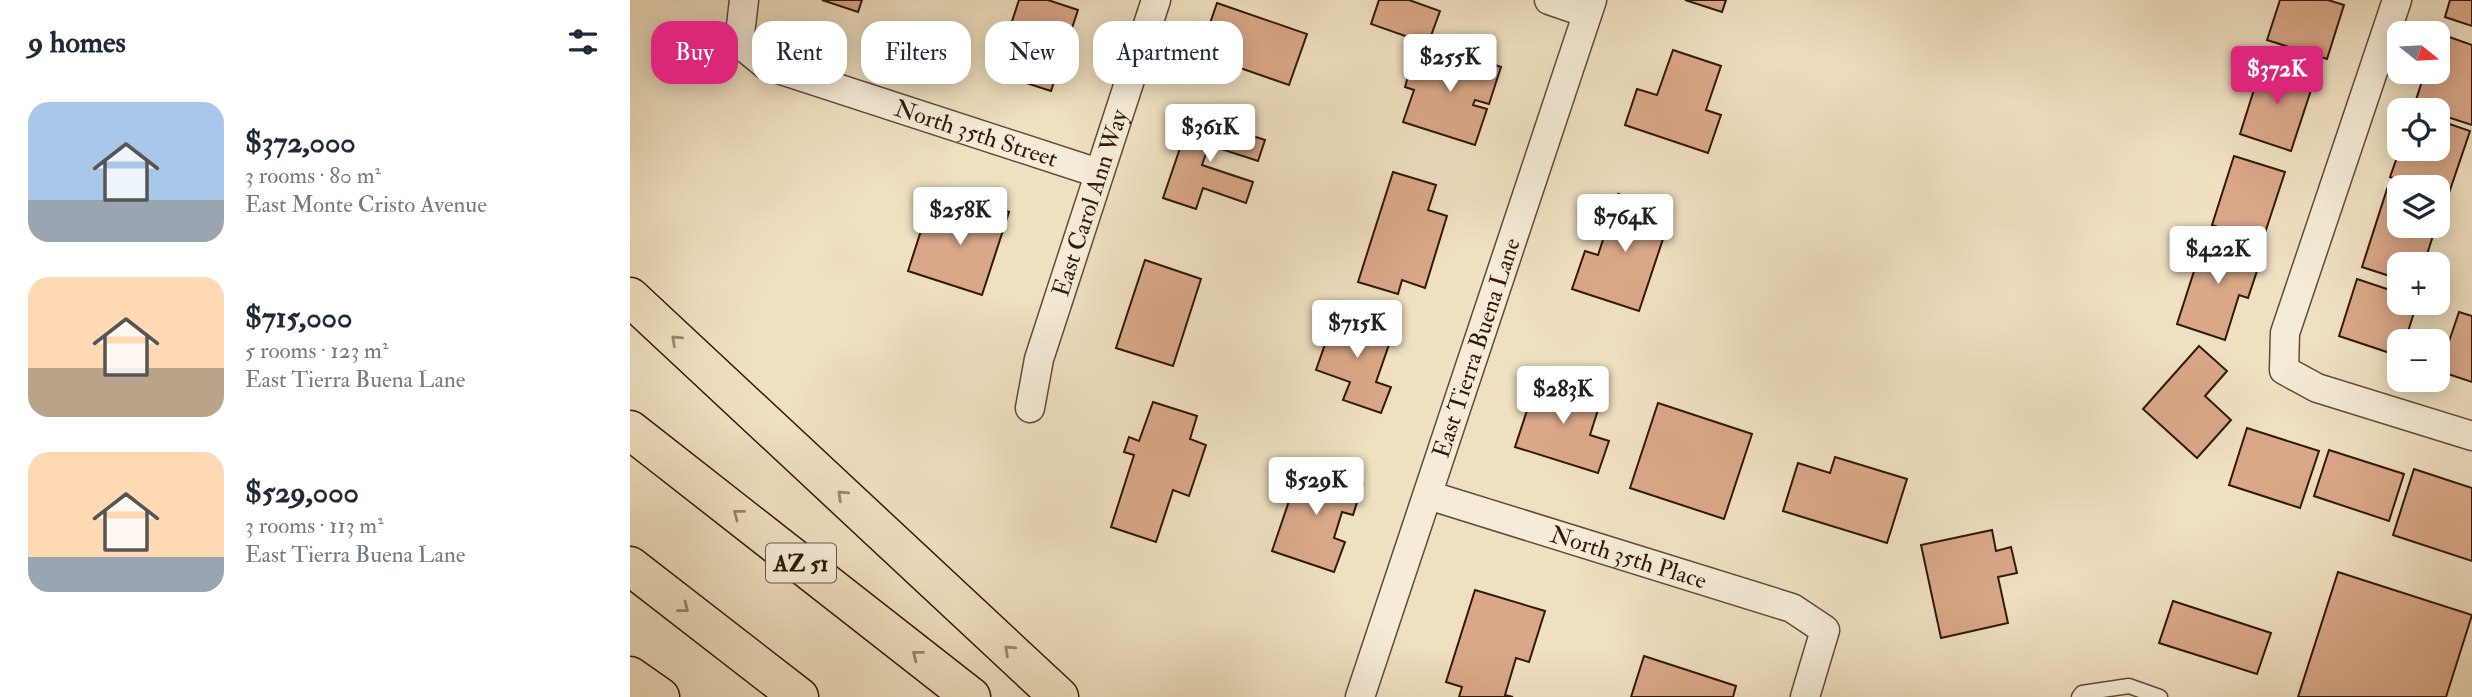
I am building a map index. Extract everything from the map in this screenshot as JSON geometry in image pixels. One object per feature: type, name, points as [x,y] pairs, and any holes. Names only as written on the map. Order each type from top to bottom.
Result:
[{"type":"highway","points":[[630,297],[1059,697]]},
{"type":"highway","name":"AZ 51","points":[[630,430],[971,697]]},
{"type":"highway","points":[[630,566],[800,697]]},
{"type":"highway","points":[[630,676],[660,697]]},
{"type":"street","name":"North 35th Street","points":[[744,0],[739,43],[766,65],[1098,173]]},
{"type":"street","name":"East Carol Ann Way","points":[[1030,408],[1039,359],[1156,0]]},
{"type":"street","points":[[1549,0],[1589,6]]},
{"type":"street","points":[[2397,0],[2285,333],[2284,370],[2316,388],[2472,436]]},
{"type":"street","name":"East Tierra Buena Lane","points":[[1360,697],[1589,6]]},
{"type":"street","name":"North 35th Place","points":[[1428,495],[1792,608],[1825,630],[1805,697]]},
{"type":"lane","points":[[2079,697],[2082,693],[2129,686],[2160,697]]},
{"type":"building","points":[[822,0],[862,0],[858,12]]},
{"type":"building","points":[[1019,0],[1048,0],[1078,10],[1074,21],[1012,21]]},
{"type":"building","points":[[1379,0],[1409,0],[1440,11],[1428,44],[1371,24]]},
{"type":"building","points":[[1685,0],[1726,0],[1722,12]]},
{"type":"building","points":[[2280,0],[2328,0],[2344,5],[2327,59],[2267,40]]},
{"type":"building","points":[[2450,0],[2472,0],[2472,26],[2445,17]]},
{"type":"building","points":[[1217,3],[1307,34],[1289,85],[1243,69],[1243,21],[1211,21]]},
{"type":"building","points":[[2450,37],[2472,45],[2472,125],[2450,118],[2450,98],[2417,98],[2421,84],[2450,84]]},
{"type":"building","points":[[1429,43],[1501,67],[1489,104],[1475,100],[1473,105],[1487,109],[1475,145],[1403,122],[1414,90],[1405,87],[1411,66],[1421,69]]},
{"type":"building","points":[[1673,50],[1721,66],[1706,110],[1721,115],[1708,153],[1625,125],[1637,89],[1657,95]]},
{"type":"building","points":[[2263,61],[2315,78],[2291,151],[2240,134]]},
{"type":"building","points":[[1029,84],[1053,84],[1051,91]]},
{"type":"building","points":[[1191,116],[1265,140],[1258,161],[1209,145],[1202,165],[1253,182],[1246,203],[1203,188],[1196,209],[1163,198]]},
{"type":"building","points":[[2450,124],[2470,131],[2450,190],[2450,175],[2391,175],[2396,161],[2450,161]]},
{"type":"building","points":[[2234,156],[2285,172],[2262,242],[2212,225]]},
{"type":"building","points":[[1393,172],[1436,185],[1428,210],[1447,216],[1425,288],[1402,280],[1398,294],[1358,282]]},
{"type":"building","points":[[2387,189],[2387,238],[2432,238],[2428,252],[2387,252],[2387,275],[2362,267]]},
{"type":"building","points":[[1618,194],[1672,212],[1639,311],[1572,289],[1585,251],[1598,255]]},
{"type":"building","points":[[976,201],[1009,212],[982,295],[908,271],[928,209],[969,222]]},
{"type":"building","points":[[2206,234],[2263,253],[2248,298],[2239,295],[2225,340],[2177,324]]},
{"type":"building","points":[[1145,260],[1201,279],[1173,366],[1116,348]]},
{"type":"building","points":[[2357,279],[2387,289],[2387,315],[2413,315],[2409,329],[2387,329],[2387,352],[2339,336]]},
{"type":"building","points":[[2459,312],[2472,316],[2472,382],[2450,375],[2450,339]]},
{"type":"building","points":[[1336,313],[1393,333],[1376,382],[1391,387],[1381,413],[1343,400],[1350,382],[1316,370]]},
{"type":"building","points":[[2199,346],[2227,371],[2205,396],[2231,420],[2197,458],[2143,409]]},
{"type":"building","points":[[1538,377],[1602,397],[1590,435],[1609,441],[1598,473],[1515,447]]},
{"type":"building","points":[[1153,402],[1197,416],[1190,439],[1206,445],[1189,496],[1173,490],[1156,542],[1111,527],[1134,455],[1124,452],[1129,437],[1139,441]]},
{"type":"building","points":[[1658,403],[1752,434],[1724,519],[1630,488]]},
{"type":"building","points":[[2247,428],[2319,451],[2300,508],[2229,485]]},
{"type":"building","points":[[2329,450],[2404,474],[2389,521],[2314,496]]},
{"type":"building","points":[[1835,457],[1907,479],[1887,543],[1783,511],[1798,463],[1830,473]]},
{"type":"building","points":[[1302,463],[1363,484],[1353,515],[1342,512],[1334,538],[1345,542],[1334,572],[1272,551]]},
{"type":"building","points":[[2414,469],[2472,488],[2472,561],[2393,535]]},
{"type":"building","points":[[1992,530],[1996,551],[2011,547],[2017,573],[1998,577],[2008,623],[1941,638],[1921,545]]},
{"type":"building","points":[[2338,572],[2472,615],[2446,697],[2298,697]]},
{"type":"building","points":[[1475,590],[1545,611],[1529,662],[1516,658],[1505,695],[1513,697],[1459,697],[1462,687],[1446,682]]},
{"type":"building","points":[[2173,601],[2271,633],[2257,674],[2159,643]]},
{"type":"building","points":[[1644,656],[1736,686],[1733,697],[1631,697]]}]
